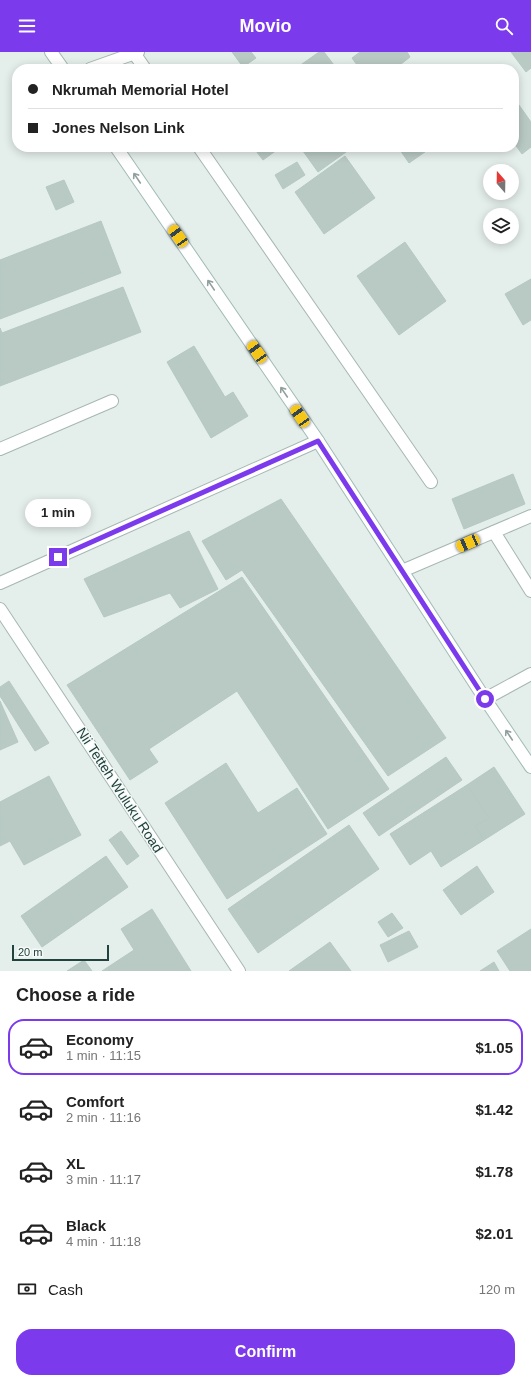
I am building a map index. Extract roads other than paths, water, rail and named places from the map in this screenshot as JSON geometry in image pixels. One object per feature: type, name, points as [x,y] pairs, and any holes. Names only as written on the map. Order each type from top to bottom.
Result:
[{"type":"main road","points":[[51,52],[59,64]]},
{"type":"main road","points":[[104,64],[136,53],[142,64]]},
{"type":"main road","points":[[119,152],[318,441],[485,699],[531,767]]},
{"type":"main road","points":[[202,152],[430,482]]},
{"type":"main road","points":[[0,449],[112,401]]},
{"type":"main road","points":[[0,582],[318,441]]},
{"type":"main road","points":[[402,571],[531,516]]},
{"type":"main road","points":[[494,532],[531,591]]},
{"type":"main road","name":"Nii Tetteh Wuluku Road","points":[[0,609],[239,971]]},
{"type":"main road","points":[[485,699],[531,674]]}]
